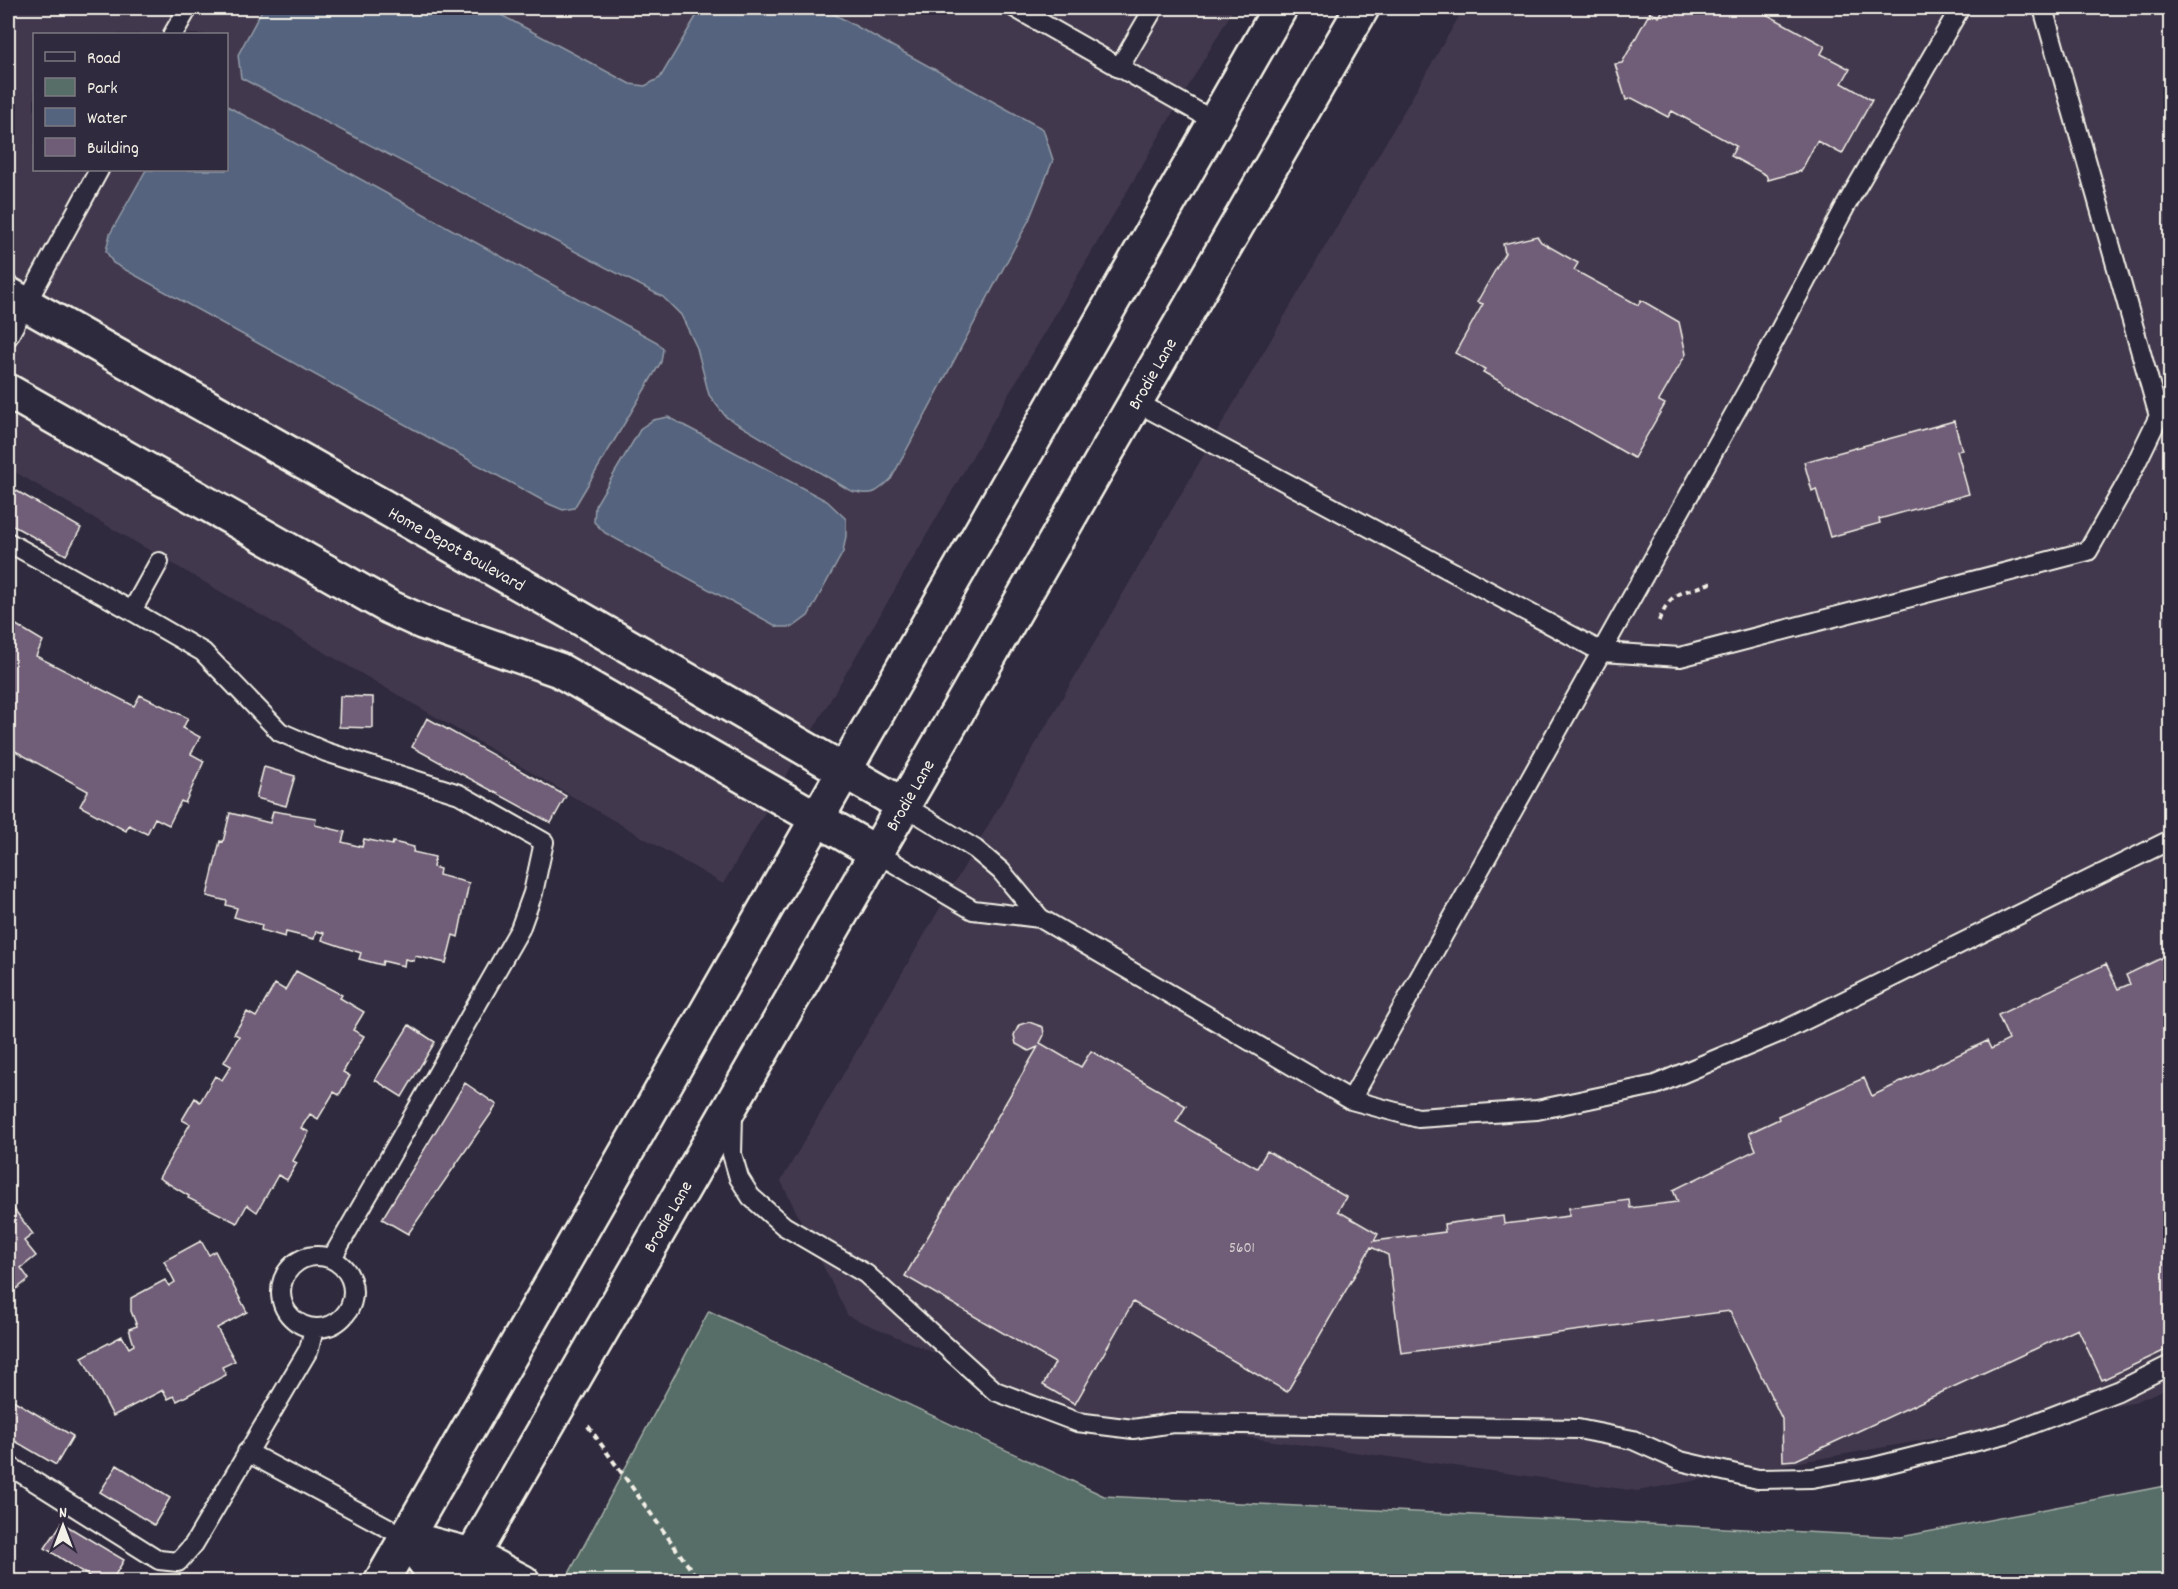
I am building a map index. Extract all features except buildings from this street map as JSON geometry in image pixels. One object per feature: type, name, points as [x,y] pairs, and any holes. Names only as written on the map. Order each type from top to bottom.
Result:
[{"type":"main road","points":[[381,1581],[1280,8]]},
{"type":"main road","name":"Brodie Lane","points":[[464,1568],[734,1095],[905,806],[1362,8]]},
{"type":"main road","name":"Home Depot Boulevard","points":[[16,299],[570,612],[905,806]]},
{"type":"main road","points":[[8,391],[389,607],[422,622],[559,670],[877,853]]},
{"type":"main road","points":[[407,1538],[464,1568],[523,1581]]},
{"type":"main road","points":[[407,1538],[440,1581]]},
{"type":"lane","points":[[174,33],[188,8]]},
{"type":"lane","points":[[1015,8],[1214,121]]},
{"type":"lane","points":[[1119,68],[1154,8]]},
{"type":"lane","points":[[1351,1100],[1756,375],[1845,207],[1960,8]]},
{"type":"lane","points":[[1136,402],[1602,652],[1680,657],[2088,551],[2127,482],[2159,416],[2043,8]]},
{"type":"lane","points":[[8,337],[16,299],[98,171]]},
{"type":"lane","points":[[8,542],[202,652],[280,732],[326,752],[459,794],[544,842],[533,893],[520,928],[332,1258]]},
{"type":"lane","points":[[132,611],[159,562]]},
{"type":"lane","points":[[905,806],[975,849],[1001,871],[1040,918],[1351,1100],[1418,1118],[1537,1110],[1655,1085],[1783,1031],[2170,840]]},
{"type":"lane","points":[[877,853],[973,910],[1040,918]]},
{"type":"lane","points":[[734,1095],[730,1136],[732,1155],[739,1178],[751,1197],[784,1226],[866,1274],[995,1391],[1077,1422],[1133,1429],[1173,1423],[1578,1429],[1633,1440],[1680,1461],[1758,1479],[1812,1478],[1874,1467],[2009,1433],[2118,1391],[2170,1365]]},
{"type":"lane","points":[[311,1256],[332,1258],[344,1268],[351,1279],[352,1303],[337,1323],[314,1329],[292,1319],[281,1299],[280,1287],[284,1276],[300,1260],[311,1256]]},
{"type":"lane","points":[[8,1465],[159,1560],[178,1562],[194,1544],[309,1349],[314,1329]]},
{"type":"lane","points":[[247,1452],[407,1538]]},
{"type":"path","points":[[1659,621],[1666,603],[1673,596],[1714,581]]},
{"type":"path","points":[[585,1423],[700,1581]]},
{"type":"shaded area","points":[[8,8],[1234,8],[723,884],[8,468]]},
{"type":"shaded area","points":[[1464,8],[2170,8],[2170,1387],[2132,1403],[1637,1491],[1077,1414],[848,1316],[781,1181]]},
{"type":"green space","points":[[709,1311],[1104,1496],[1901,1537],[2170,1485],[2170,1581],[565,1581]]},
{"type":"water","points":[[263,8],[488,8],[630,84],[645,86],[660,78],[701,8],[823,8],[1043,129],[1053,160],[1029,220],[891,479],[873,492],[858,493],[726,417],[709,395],[697,348],[681,315],[663,297],[241,78],[238,55]]},
{"type":"water","points":[[228,107],[657,342],[663,349],[661,362],[574,508],[563,510],[113,263],[106,251],[110,234],[145,171],[228,171]]},
{"type":"water","points":[[668,417],[827,501],[846,519],[843,552],[808,616],[793,627],[778,627],[605,533],[594,522],[595,506],[641,428],[653,420]]}]
